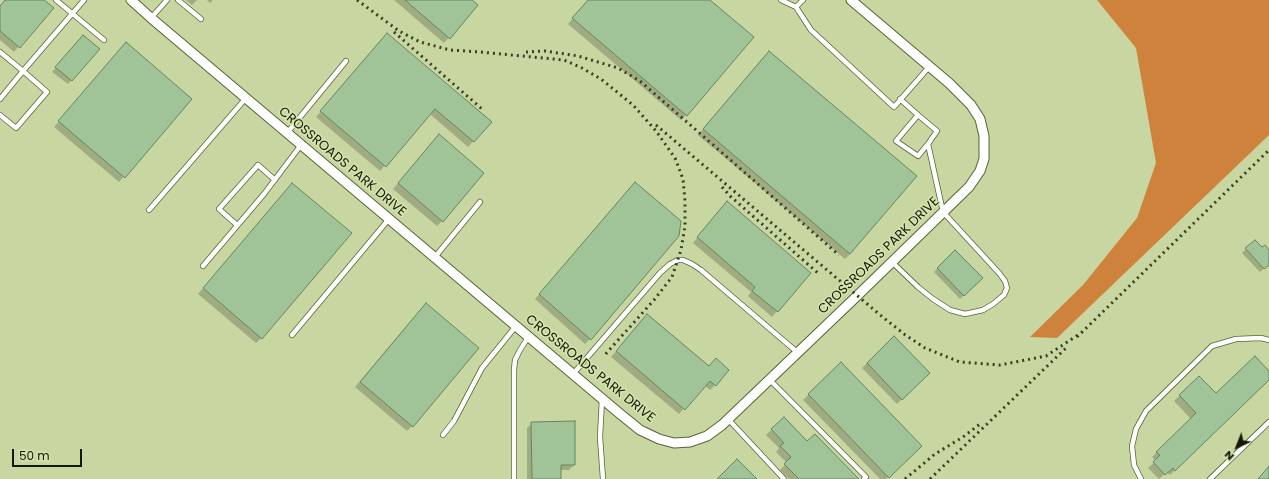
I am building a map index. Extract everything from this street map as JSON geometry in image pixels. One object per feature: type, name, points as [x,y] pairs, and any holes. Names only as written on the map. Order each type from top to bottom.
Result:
[{"type":"street","name":"CROSSROADS PARK DRIVE","points":[[131,0],[640,430],[659,439],[674,442],[690,442],[707,436],[728,419],[969,187],[980,171],[984,159],[984,136],[980,119],[971,104],[929,66],[851,0]]},
{"type":"lane","points":[[56,0],[104,40]]},
{"type":"lane","points":[[0,99],[84,0]]},
{"type":"lane","points":[[151,18],[168,0]]},
{"type":"lane","points":[[178,0],[200,19]]},
{"type":"lane","points":[[781,0],[796,7],[810,30],[894,107],[929,66]]},
{"type":"lane","points":[[796,7],[803,0]]},
{"type":"lane","points":[[0,52],[47,92],[16,128],[0,115]]},
{"type":"lane","points":[[287,133],[346,61]]},
{"type":"lane","points":[[150,210],[246,98]]},
{"type":"lane","points":[[900,99],[937,131],[918,156],[896,141],[918,115]]},
{"type":"lane","points":[[892,262],[918,287],[950,310],[965,314],[983,310],[1004,295],[1007,288],[1005,281],[999,273],[943,212],[928,144]]},
{"type":"lane","points":[[203,266],[275,180],[301,145]]},
{"type":"lane","points":[[237,225],[219,209],[258,165],[275,180]]},
{"type":"lane","points":[[435,257],[480,202]]},
{"type":"lane","points":[[292,335],[389,218]]},
{"type":"lane","points":[[573,374],[660,273],[670,264],[678,260],[692,264],[701,270],[797,352]]},
{"type":"lane","points":[[443,435],[454,421],[482,368],[516,326]]},
{"type":"lane","points":[[514,479],[514,370],[520,350],[529,336]]},
{"type":"lane","points":[[1141,479],[1134,465],[1132,446],[1136,429],[1146,411],[1212,346],[1236,339],[1261,338],[1269,340]]},
{"type":"lane","points":[[769,380],[866,477],[864,479]]},
{"type":"lane","points":[[602,399],[600,437],[603,479]]},
{"type":"lane","points":[[728,419],[784,479]]},
{"type":"lane","points":[[1210,479],[1269,422]]},
{"type":"shaded area","points":[[1097,0],[1269,0],[1269,135],[1057,338],[1030,337],[1083,285],[1137,218],[1156,163],[1136,48]]},
{"type":"building","points":[[5,0],[44,0],[54,8],[20,48],[0,31],[0,6]]},
{"type":"building","points":[[405,0],[472,0],[478,5],[450,39]]},
{"type":"building","points":[[588,0],[710,0],[754,37],[687,116],[572,18]]},
{"type":"building","points":[[387,33],[492,122],[474,142],[435,109],[386,167],[320,111]]},
{"type":"building","points":[[83,35],[100,49],[72,81],[55,67]]},
{"type":"building","points":[[126,42],[192,99],[125,178],[58,121]]},
{"type":"building","points":[[769,51],[917,176],[850,254],[703,129]]},
{"type":"building","points":[[439,134],[484,173],[443,222],[398,183]]},
{"type":"building","points":[[635,182],[681,221],[679,236],[591,340],[539,294]]},
{"type":"building","points":[[292,183],[352,233],[262,339],[203,288]]},
{"type":"building","points":[[727,201],[811,273],[778,312],[752,291],[755,287],[697,237]]},
{"type":"building","points":[[1255,240],[1262,247],[1265,245],[1269,250],[1269,265],[1264,269],[1245,248]]},
{"type":"building","points":[[955,250],[983,278],[964,296],[937,268]]},
{"type":"building","points":[[426,303],[479,348],[413,427],[360,382]]},
{"type":"building","points":[[647,314],[709,366],[716,358],[729,370],[716,386],[710,381],[685,410],[616,351]]},
{"type":"building","points":[[894,336],[930,373],[902,400],[867,363]]},
{"type":"building","points":[[1255,356],[1269,371],[1269,380],[1175,471],[1173,468],[1165,475],[1153,462],[1160,455],[1156,452],[1196,413],[1179,395],[1199,376],[1216,393]]},
{"type":"building","points":[[841,362],[922,446],[889,478],[808,394]]},
{"type":"building","points":[[784,417],[807,441],[815,434],[859,479],[799,479],[784,464],[791,457],[780,446],[784,443],[771,429]]},
{"type":"building","points":[[575,421],[575,465],[561,465],[561,479],[532,479],[531,422]]},
{"type":"building","points":[[737,459],[757,479],[717,479]]},
{"type":"building","points":[[1269,466],[1269,479],[1258,479]]},
{"type":"railway","points":[[357,0],[399,31],[420,42],[450,50],[564,60],[582,68],[601,79],[633,105],[656,131],[675,158],[683,179],[685,226],[681,250],[672,277],[654,300],[603,357]]},
{"type":"railway","points":[[394,32],[482,109]]},
{"type":"railway","points":[[526,52],[545,51],[578,56],[618,68],[640,81],[839,255]]},
{"type":"railway","points":[[656,125],[879,314],[904,334],[925,348],[960,362],[1000,365],[1046,356],[1081,333]]},
{"type":"railway","points":[[1077,337],[1269,150]]},
{"type":"railway","points":[[722,187],[730,196],[819,274]]},
{"type":"railway","points":[[930,479],[1067,347]]},
{"type":"railway","points":[[905,479],[935,454],[963,437],[980,424]]}]
